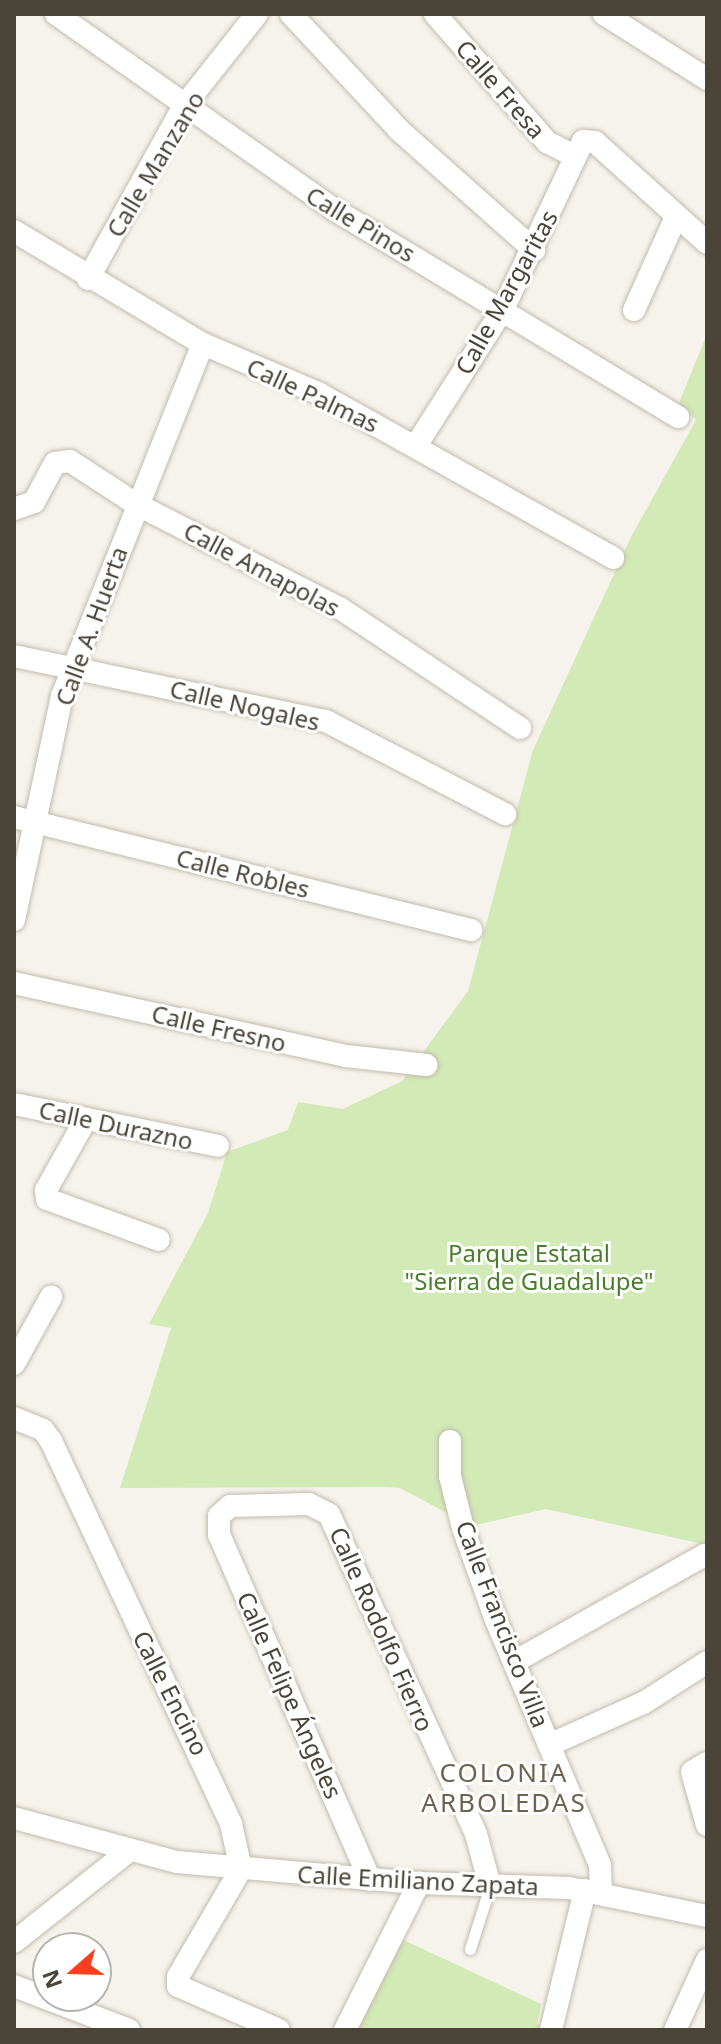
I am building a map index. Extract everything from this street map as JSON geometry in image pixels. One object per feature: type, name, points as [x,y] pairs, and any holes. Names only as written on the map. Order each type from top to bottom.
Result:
[{"type":"street","name":"Calle Pinos","points":[[56,14],[335,210],[678,417]]},
{"type":"street","name":"Calle Manzano","points":[[88,279],[184,106],[257,14]]},
{"type":"street","points":[[291,14],[399,130],[534,250]]},
{"type":"street","name":"Calle Fresa","points":[[435,14],[547,142],[574,156]]},
{"type":"street","points":[[604,14],[707,79]]},
{"type":"street","name":"Calle Margaritas","points":[[417,444],[503,309],[534,250],[574,156],[589,139],[676,217]]},
{"type":"street","points":[[634,310],[676,217],[707,243]]},
{"type":"street","name":"Calle Palmas","points":[[14,231],[88,279],[203,344],[320,394],[417,444],[613,558]]},
{"type":"street","name":"Calle A. Huerta","points":[[14,920],[25,819],[62,696],[136,504],[203,344]]},
{"type":"street","name":"Calle Amapolas","points":[[14,509],[34,502],[50,468],[63,460],[136,504],[341,609],[520,728]]},
{"type":"street","name":"Calle Nogales","points":[[14,656],[326,721],[505,814]]},
{"type":"street","name":"Calle Robles","points":[[25,819],[471,930]]},
{"type":"street","name":"Calle Fresno","points":[[14,983],[346,1056],[426,1065]]},
{"type":"street","name":"Calle Durazno","points":[[14,1104],[218,1146]]},
{"type":"street","points":[[86,1119],[46,1190],[47,1199],[159,1240]]},
{"type":"street","points":[[14,1364],[51,1297]]},
{"type":"street","name":"Calle Encino","points":[[14,1418],[43,1430],[51,1441],[85,1521],[210,1773],[231,1824],[241,1869]]},
{"type":"street","name":"Calle Francisco Villa","points":[[450,1441],[450,1476],[463,1528],[514,1662],[600,1865],[593,1892]]},
{"type":"street","name":"Calle Rodolfo Fierro","points":[[222,1512],[238,1503],[323,1508],[476,1834],[490,1886]]},
{"type":"street","name":"Calle Felipe Ángeles","points":[[222,1512],[219,1535],[370,1880]]},
{"type":"street","points":[[514,1662],[705,1555]]},
{"type":"street","points":[[549,1745],[645,1702],[707,1662]]},
{"type":"street","points":[[700,1767],[707,1825]]},
{"type":"street","name":"Calle Emiliano Zapata","points":[[14,1818],[129,1851],[241,1869],[370,1880],[593,1892],[707,1916]]},
{"type":"street","points":[[14,1942],[129,1851]]},
{"type":"street","points":[[241,1869],[178,1977],[178,1986],[279,2030]]},
{"type":"street","points":[[345,2030],[419,1883]]},
{"type":"street","points":[[552,2028],[593,1892]]},
{"type":"street","points":[[675,2030],[707,1960]]},
{"type":"street","points":[[14,1986],[129,2030]]},
{"type":"lane","points":[[470,1949],[490,1886]]},
{"type":"green space","name":"Parque Estatal \"Sierra de Guadalupe\"","points":[[707,334],[707,1545],[546,1509],[471,1526],[400,1488],[120,1488],[171,1328],[149,1324],[208,1213],[227,1152],[288,1130],[298,1102],[343,1109],[402,1081],[468,991],[533,750],[631,537],[696,420],[679,403]]},
{"type":"green space","points":[[386,1932],[541,2004],[537,2024],[548,2030],[338,2030]]},
{"type":"district","name":"COLONIA ARBOLEDAS","points":[[504,1788]]}]
